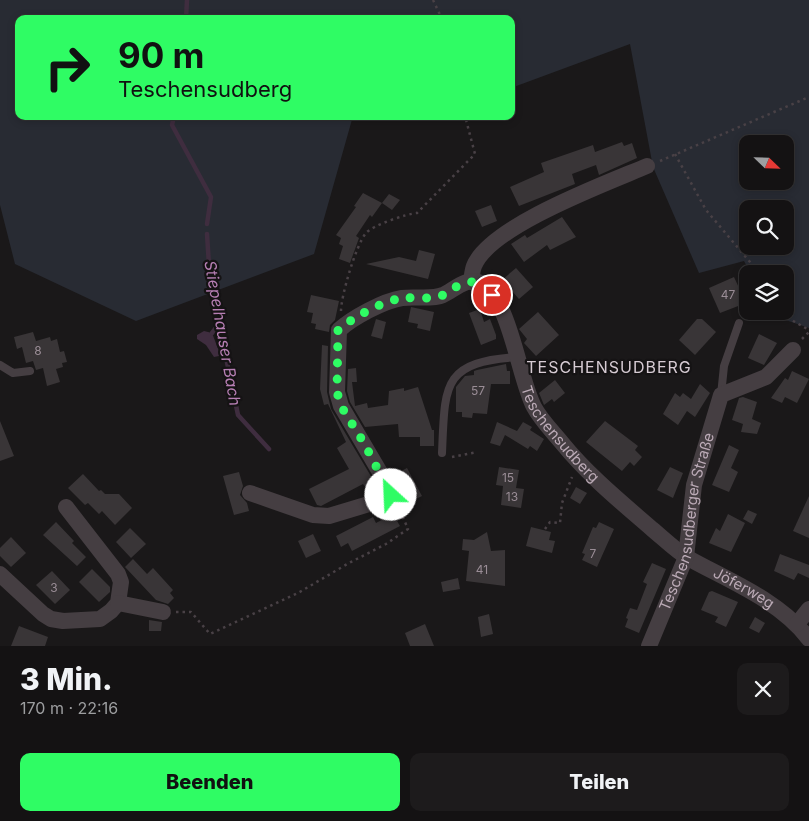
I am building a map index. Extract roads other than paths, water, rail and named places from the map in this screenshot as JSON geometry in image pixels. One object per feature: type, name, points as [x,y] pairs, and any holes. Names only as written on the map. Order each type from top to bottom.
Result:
[{"type":"street","points":[[250,493],[313,515],[329,516],[389,498],[390,491],[341,406],[337,392],[338,330],[350,320],[392,300],[442,296],[462,283],[471,282],[474,266],[492,243],[514,226],[648,166]]},
{"type":"street","name":"Teschensudberg","points":[[471,282],[481,283],[492,295],[504,318],[534,408],[577,461],[632,512],[686,557]]},
{"type":"street","points":[[721,395],[766,377],[793,350]]},
{"type":"street","name":"Teschensudberger Straße","points":[[648,646],[686,557],[694,485],[721,395]]},
{"type":"street","points":[[0,574],[31,605],[51,619],[100,619],[118,603],[121,582],[118,574],[66,507]]},
{"type":"street","name":"Jöferweg","points":[[686,557],[749,590],[797,624],[809,639]]},
{"type":"street","points":[[118,603],[162,612]]},
{"type":"street","points":[[797,624],[809,610]]},
{"type":"lane","name":"Teschensudberger Straße","points":[[721,395],[724,366],[739,323]]},
{"type":"lane","points":[[442,453],[449,388],[456,374],[467,366],[480,362],[518,357]]},
{"type":"lane","points":[[0,365],[13,374],[30,370]]},
{"type":"waterway","name":"Stiepelhauser Bach","points":[[186,15],[187,0]]},
{"type":"waterway","name":"Stiepelhauser Bach","points":[[173,120],[172,125],[211,197],[207,224]]},
{"type":"waterway","name":"Stiepelhauser Bach","points":[[207,234],[210,281],[238,415],[269,449]]},
{"type":"waterway","points":[[212,333],[219,324]]},
{"type":"district","name":"TESCHENSUDBERG","points":[[609,367]]}]
